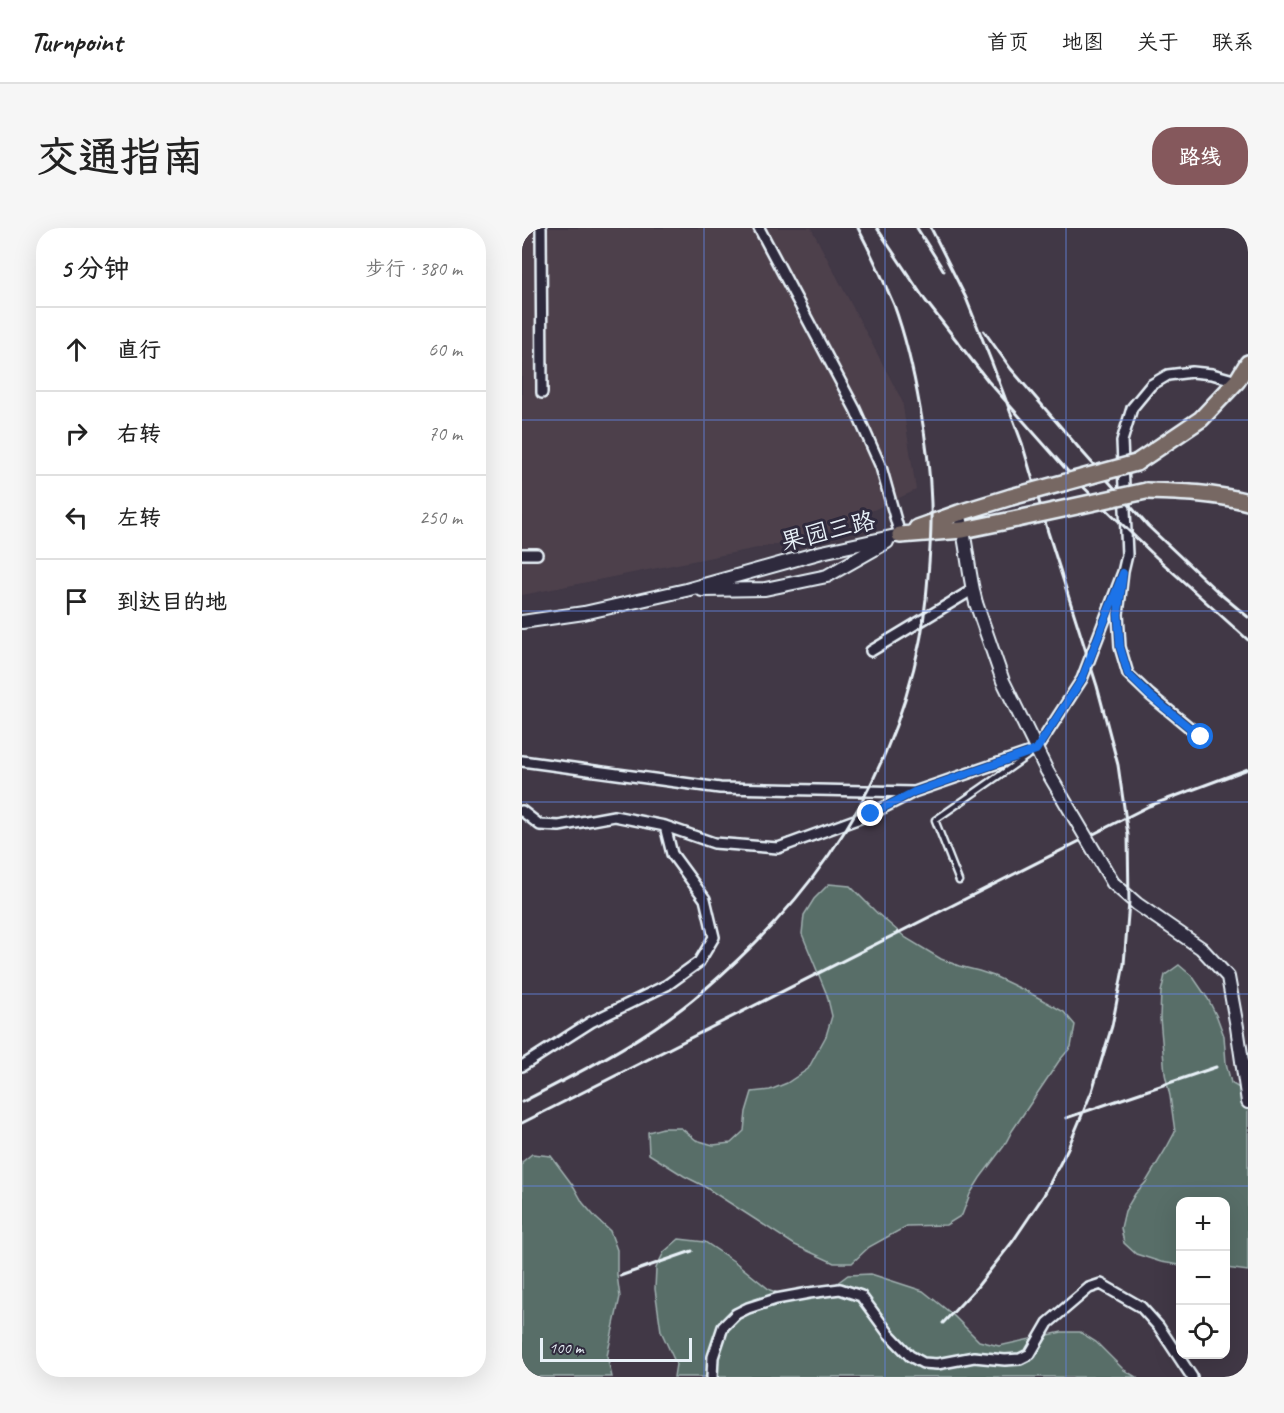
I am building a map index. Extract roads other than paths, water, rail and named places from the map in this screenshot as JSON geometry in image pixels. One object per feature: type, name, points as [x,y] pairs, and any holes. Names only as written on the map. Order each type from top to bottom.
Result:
[{"type":"main road","points":[[900,535],[1011,497],[1136,463],[1201,419],[1237,381],[1248,363]]},
{"type":"main road","points":[[900,535],[963,530],[1146,490],[1201,493],[1248,502]]},
{"type":"street","points":[[541,228],[542,393]]},
{"type":"street","points":[[759,228],[855,409],[881,467],[900,535]]},
{"type":"street","points":[[1201,737],[1149,695],[1128,674],[1120,647],[1118,614],[1127,555],[1122,441],[1132,408],[1151,385],[1168,375],[1192,372],[1212,374],[1237,381]]},
{"type":"street","points":[[959,513],[974,597],[1003,681],[1047,771],[1113,883],[1137,904],[1201,948],[1228,977],[1243,1028],[1248,1102]]},
{"type":"street","name":"果园三路","points":[[522,622],[584,613],[686,590],[822,552],[900,535]]},
{"type":"street","name":"果园三路","points":[[686,590],[765,589],[827,576],[900,535]]},
{"type":"street","points":[[522,554],[537,554]]},
{"type":"street","points":[[522,811],[540,825],[559,826],[614,816],[666,826],[714,843],[778,848],[871,814],[914,792],[1036,750],[1082,679],[1123,573]]},
{"type":"street","points":[[871,651],[974,597]]},
{"type":"street","points":[[522,761],[720,788],[914,792]]},
{"type":"street","points":[[522,1066],[591,1022],[667,985],[699,962],[714,937],[705,899],[672,854],[666,826]]},
{"type":"street","points":[[712,1377],[713,1357],[723,1327],[736,1314],[776,1299],[840,1289],[861,1296],[889,1334],[910,1356],[923,1363],[937,1364],[974,1357],[1020,1359],[1030,1354],[1048,1323],[1089,1288],[1101,1284],[1141,1307],[1160,1327],[1192,1377]]},
{"type":"lane","points":[[959,881],[935,820],[1036,750]]},
{"type":"railway","points":[[522,1102],[616,1052],[661,1024],[703,991],[754,944],[801,892],[845,831],[873,779],[896,725],[914,669],[923,625],[931,539],[930,479],[918,395],[902,330],[890,295],[858,228]]},
{"type":"railway","points":[[877,228],[925,300],[988,381],[1072,476],[1156,557],[1248,640]]},
{"type":"railway","points":[[917,228],[944,271]]},
{"type":"railway","points":[[931,228],[966,298],[1022,443],[1097,686],[1118,765],[1128,835],[1129,902],[1124,964],[1112,1026],[1092,1091],[1068,1148],[1044,1195],[1013,1241],[977,1287],[943,1323]]},
{"type":"railway","points":[[984,331],[1011,369],[1148,526],[1248,617]]},
{"type":"railway","points":[[522,1123],[1149,806],[1248,769]]},
{"type":"railway","points":[[1066,1118],[1216,1067]]},
{"type":"railway","points":[[620,1276],[692,1251]]}]
